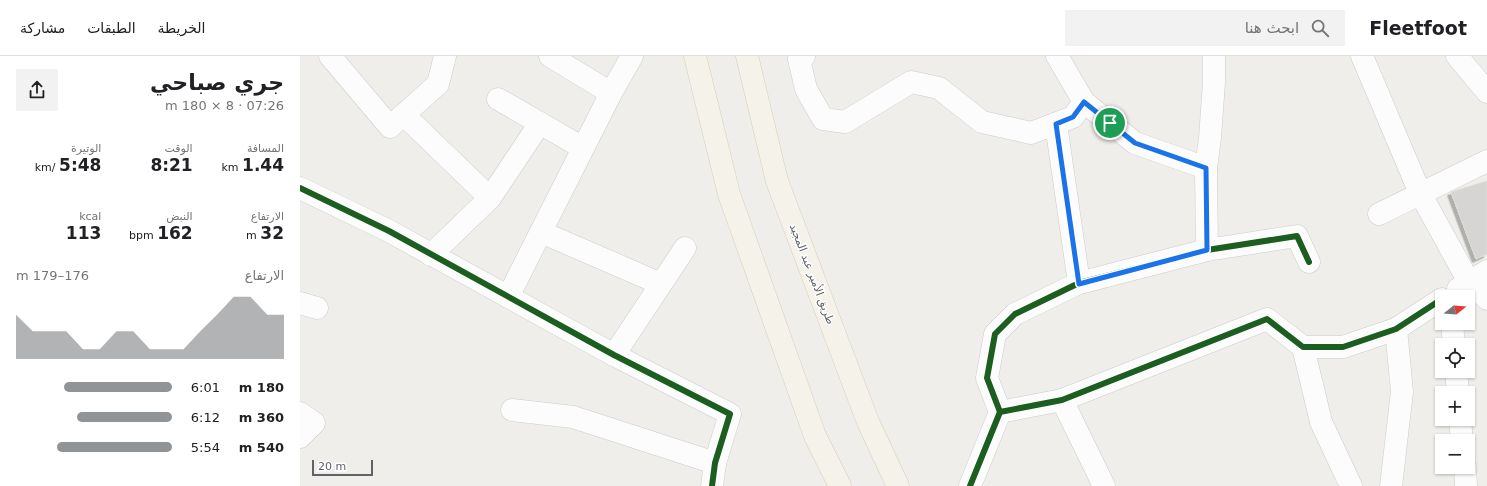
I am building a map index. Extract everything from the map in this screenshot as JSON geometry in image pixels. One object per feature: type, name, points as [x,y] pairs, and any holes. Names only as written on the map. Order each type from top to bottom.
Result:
[{"type":"main road","points":[[695,56],[730,194],[815,436],[840,486]]},
{"type":"main road","name":"طريق الأمير عبد المجيد","points":[[747,56],[777,181],[868,422],[898,486]]},
{"type":"street","points":[[330,56],[390,127],[438,84],[446,56]]},
{"type":"street","points":[[550,56],[611,93]]},
{"type":"street","points":[[508,297],[611,93],[632,56]]},
{"type":"street","points":[[804,56],[799,59],[806,89],[823,119],[845,122],[911,82],[939,88],[982,122],[1031,133],[1073,117],[1084,102]]},
{"type":"street","points":[[1057,56],[1084,102],[1135,143],[1206,168]]},
{"type":"street","points":[[1207,250],[1206,168],[1210,138],[1214,82],[1214,56]]},
{"type":"street","points":[[1362,56],[1420,193],[1478,276],[1487,299]]},
{"type":"street","points":[[1457,56],[1487,92]]},
{"type":"street","points":[[498,99],[583,148]]},
{"type":"street","points":[[404,114],[490,198]]},
{"type":"street","points":[[431,255],[490,198],[540,123]]},
{"type":"street","points":[[1056,124],[1079,284]]},
{"type":"street","points":[[1379,214],[1487,161]]},
{"type":"street","points":[[300,188],[389,232],[614,355],[730,414],[715,463],[712,486]]},
{"type":"street","points":[[541,232],[661,284]]},
{"type":"street","points":[[970,486],[1000,412],[988,378],[995,334],[1015,314],[1079,284],[1207,250],[1297,236],[1309,262]]},
{"type":"street","points":[[614,355],[685,248]]},
{"type":"street","points":[[1457,290],[1478,276]]},
{"type":"street","points":[[1000,412],[1062,400],[1267,319],[1303,347],[1343,347],[1396,329],[1435,304]]},
{"type":"street","points":[[1391,486],[1402,392],[1396,329]]},
{"type":"street","points":[[1303,347],[1321,422],[1351,486]]},
{"type":"street","points":[[1062,400],[1104,486]]},
{"type":"street","points":[[512,410],[573,417],[715,463]]},
{"type":"street","points":[[300,413],[314,423],[300,437]]},
{"type":"street","points":[[1465,474],[1466,486]]},
{"type":"building","points":[[1487,181],[1487,254],[1476,259],[1451,192]]},
{"type":"cycle path","points":[[300,188],[389,231],[614,355],[730,414],[715,463],[712,486]]},
{"type":"cycle path","points":[[1000,412],[987,378],[995,334],[1015,314],[1079,283],[1207,250],[1297,236],[1309,262]]},
{"type":"cycle path","points":[[970,486],[1000,412],[1062,400],[1267,319],[1303,347],[1343,347],[1396,329],[1435,304]]},
{"type":"route","points":[[1084,102],[1110,123],[1135,143],[1206,168],[1207,250],[1079,284],[1056,124],[1073,117],[1084,102]]}]
